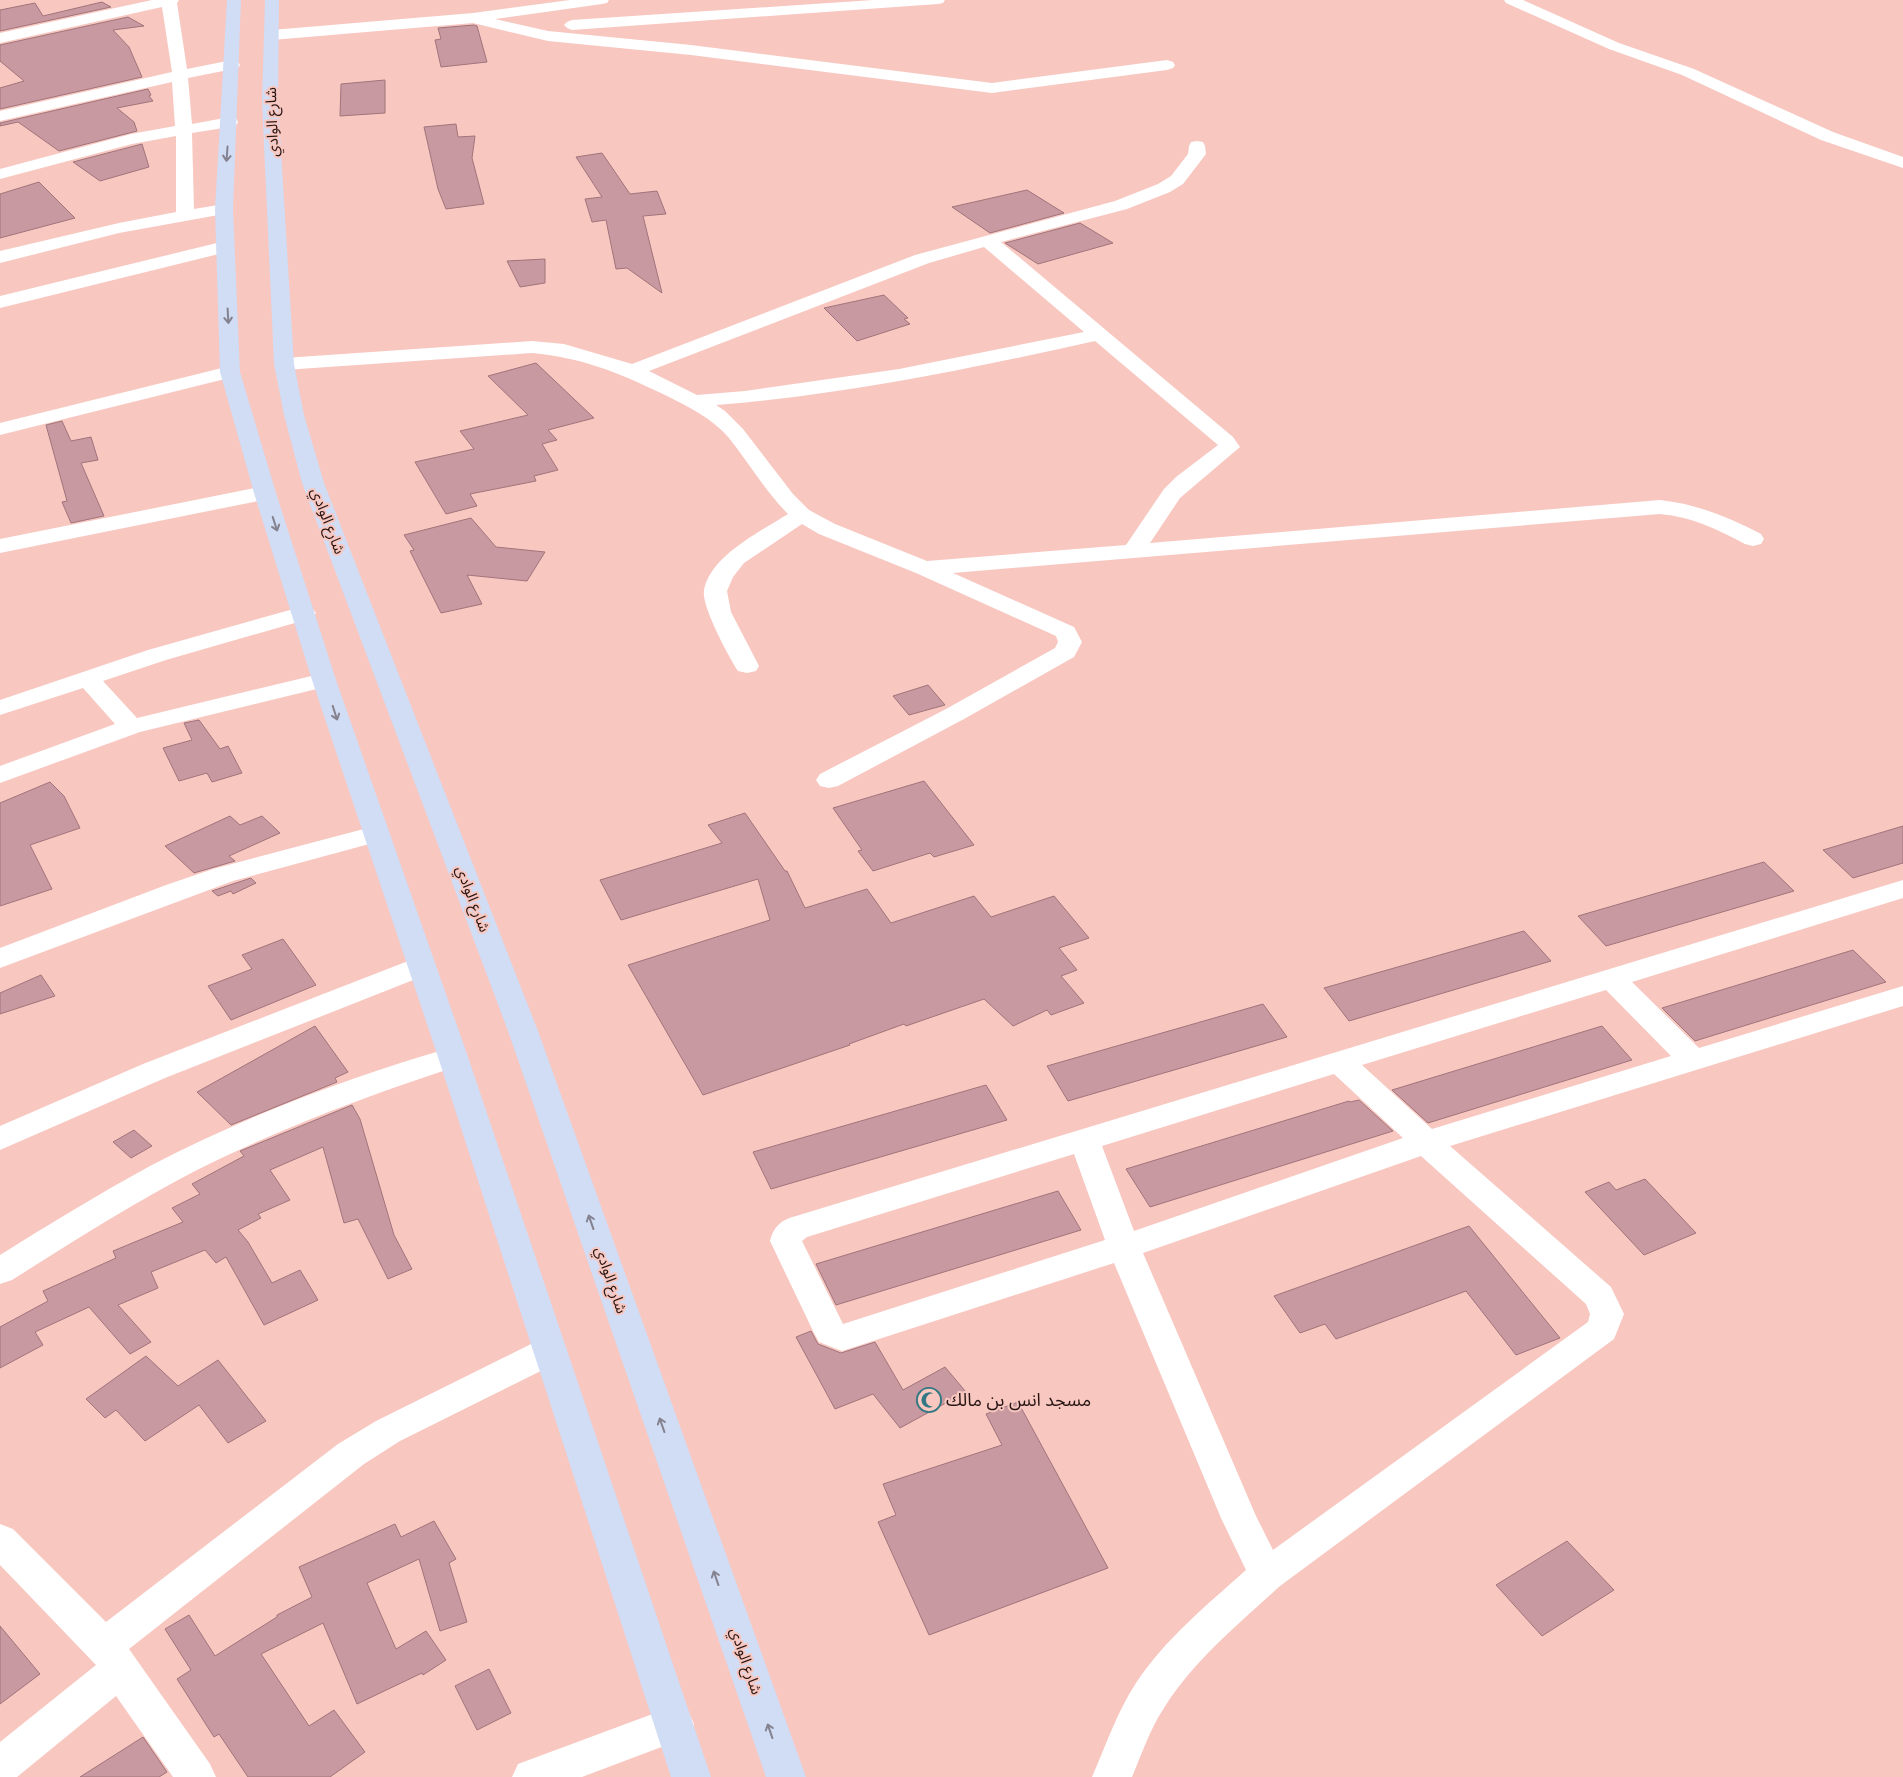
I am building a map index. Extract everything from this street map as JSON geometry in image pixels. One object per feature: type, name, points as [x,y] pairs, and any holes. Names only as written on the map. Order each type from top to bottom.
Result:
[{"type":"main road","name":"شارع الوادي","points":[[234,0],[284,364],[294,415],[313,483],[523,1031],[786,1777]]},
{"type":"main road","name":"شارع الوادي","points":[[272,19],[247,91],[224,209],[230,372],[265,493],[324,680],[692,1777]]},
{"type":"street","points":[[0,38],[170,0],[180,75],[184,129],[185,215]]},
{"type":"street","points":[[272,19],[387,24],[473,18],[602,0]]},
{"type":"street","points":[[513,29],[938,0]]},
{"type":"street","points":[[1511,0],[1606,43],[1688,72],[1827,136],[1903,163]]},
{"type":"street","points":[[473,18],[548,36],[691,50],[992,88],[1168,65]]},
{"type":"street","points":[[0,116],[180,75],[247,91]]},
{"type":"street","points":[[0,174],[116,142],[184,129],[247,91]]},
{"type":"street","points":[[632,371],[922,260],[987,240],[1098,213],[1164,188],[1177,180],[1189,167],[1197,154],[1197,146]]},
{"type":"street","points":[[0,257],[112,230],[224,209]]},
{"type":"street","points":[[987,240],[1101,334],[1226,441],[1229,447],[1172,494],[1133,551]]},
{"type":"street","points":[[8,294],[225,247]]},
{"type":"street","points":[[694,401],[736,398],[888,376],[970,362],[1101,334]]},
{"type":"street","points":[[284,364],[532,347],[564,350],[605,361],[632,371],[694,401],[718,415],[736,433],[785,499],[801,515],[827,529],[924,568],[1066,632],[1070,642],[1065,652],[954,714],[829,780]]},
{"type":"street","points":[[0,429],[230,372]]},
{"type":"street","points":[[0,546],[265,493]]},
{"type":"street","points":[[924,568],[1660,507],[1682,508],[1696,512],[1716,519],[1753,539]]},
{"type":"street","points":[[747,666],[718,612],[715,591],[722,575],[736,558],[801,515]]},
{"type":"street","points":[[0,708],[157,655],[304,613]]},
{"type":"street","points":[[87,678],[131,727]]},
{"type":"street","points":[[0,775],[131,727],[324,680]]},
{"type":"street","points":[[0,959],[176,891],[223,875],[375,834]]},
{"type":"street","points":[[1900,894],[1612,979],[796,1228],[788,1234],[786,1240],[831,1333],[842,1338],[1124,1247],[1426,1142],[1692,1059],[1903,996]]},
{"type":"street","points":[[0,1140],[154,1071],[421,966]]},
{"type":"street","points":[[1612,979],[1692,1059]]},
{"type":"street","points":[[0,1271],[133,1190],[186,1162],[301,1109],[369,1083],[452,1057]]},
{"type":"street","points":[[1112,1777],[1138,1716],[1165,1675],[1200,1635],[1267,1575],[1602,1330],[1606,1314],[1599,1296],[1426,1142],[1340,1062]]},
{"type":"street","points":[[1084,1140],[1124,1247],[1239,1518],[1267,1575]]},
{"type":"street","points":[[0,1766],[112,1658],[351,1454],[388,1431],[549,1351]]},
{"type":"street","points":[[0,1540],[112,1658],[196,1777]]},
{"type":"street","points":[[532,1777],[674,1724]]},
{"type":"building","points":[[102,2],[111,7],[0,31],[0,10],[35,3],[43,16]]},
{"type":"building","points":[[128,17],[144,26],[113,30],[129,47],[142,77],[0,109],[0,88],[24,81],[0,61],[0,45]]},
{"type":"building","points":[[477,26],[487,62],[441,67],[435,40],[441,39],[438,28]]},
{"type":"building","points":[[385,80],[385,113],[340,116],[341,84]]},
{"type":"building","points":[[148,89],[151,95],[149,96],[153,101],[117,108],[134,122],[137,131],[59,151],[18,122],[0,126],[0,123]]},
{"type":"building","points":[[456,124],[458,137],[475,136],[472,158],[484,204],[446,209],[438,189],[424,127]]},
{"type":"building","points":[[142,144],[149,167],[100,181],[73,162]]},
{"type":"building","points":[[602,153],[630,194],[657,191],[666,214],[643,216],[662,293],[627,268],[616,269],[606,220],[592,222],[585,199],[602,197],[576,157]]},
{"type":"building","points":[[39,182],[75,218],[0,238],[0,194]]},
{"type":"building","points":[[1027,190],[1064,213],[990,233],[952,207]]},
{"type":"building","points":[[1080,223],[1113,243],[1038,264],[1005,243]]},
{"type":"building","points":[[545,259],[545,283],[520,287],[507,261]]},
{"type":"building","points":[[884,295],[908,318],[904,319],[910,324],[857,341],[824,308]]},
{"type":"building","points":[[536,363],[594,418],[548,430],[557,440],[542,444],[558,470],[534,476],[536,481],[470,494],[477,506],[446,514],[415,462],[474,449],[460,431],[528,415],[488,376]]},
{"type":"building","points":[[62,421],[71,441],[91,437],[98,460],[81,463],[104,516],[71,523],[62,502],[67,501],[46,425]]},
{"type":"building","points":[[471,518],[496,547],[545,552],[527,581],[467,575],[482,604],[441,613],[410,551],[414,550],[404,535]]},
{"type":"building","points":[[928,685],[945,705],[909,715],[893,696]]},
{"type":"building","points":[[199,720],[220,749],[228,746],[242,773],[212,782],[207,773],[179,781],[163,748],[192,740],[184,723]]},
{"type":"building","points":[[924,781],[974,845],[934,857],[930,853],[873,871],[858,851],[862,850],[833,808]]},
{"type":"building","points":[[50,782],[64,796],[80,828],[30,845],[52,889],[0,906],[0,803]]},
{"type":"building","points":[[745,813],[785,871],[787,871],[805,908],[867,889],[891,923],[974,896],[991,917],[1054,896],[1089,938],[1059,948],[1077,970],[1061,976],[1084,1003],[1051,1015],[1047,1010],[1013,1026],[984,999],[906,1026],[904,1024],[850,1045],[703,1095],[628,965],[770,920],[758,879],[621,920],[600,880],[722,843],[708,825]]},
{"type":"building","points":[[230,816],[240,825],[262,816],[280,833],[229,856],[235,861],[194,873],[165,846]]},
{"type":"building","points":[[1903,826],[1903,863],[1853,878],[1823,850]]},
{"type":"building","points":[[1764,862],[1794,891],[1606,946],[1578,916]]},
{"type":"building","points":[[251,878],[256,883],[233,894],[231,891],[218,896],[212,891]]},
{"type":"building","points":[[1524,931],[1551,961],[1349,1021],[1324,988]]},
{"type":"building","points":[[283,939],[316,985],[231,1020],[208,986],[252,969],[242,955]]},
{"type":"building","points":[[1853,950],[1886,982],[1695,1041],[1662,1008]]},
{"type":"building","points":[[41,975],[55,996],[0,1014],[0,993]]},
{"type":"building","points":[[1263,1004],[1287,1037],[1068,1101],[1047,1066]]},
{"type":"building","points":[[315,1026],[348,1072],[335,1078],[337,1082],[231,1125],[197,1092]]},
{"type":"building","points":[[1602,1026],[1632,1060],[1428,1123],[1392,1090]]},
{"type":"building","points":[[986,1085],[1007,1120],[771,1189],[753,1152]]},
{"type":"building","points":[[1359,1100],[1393,1131],[1150,1207],[1126,1169],[1349,1101]]},
{"type":"building","points":[[352,1105],[360,1119],[394,1235],[412,1269],[388,1279],[358,1219],[344,1223],[323,1147],[270,1170],[290,1200],[258,1214],[261,1218],[238,1230],[248,1242],[272,1283],[300,1270],[318,1300],[264,1325],[226,1257],[216,1263],[205,1250],[151,1272],[158,1288],[118,1305],[151,1342],[130,1354],[89,1307],[35,1332],[43,1345],[0,1368],[0,1327],[48,1301],[43,1291],[116,1258],[113,1251],[183,1222],[172,1208],[200,1194],[192,1184],[244,1156],[240,1151]]},
{"type":"building","points":[[134,1130],[152,1146],[131,1158],[113,1142]]},
{"type":"building","points":[[1645,1179],[1696,1233],[1644,1255],[1585,1192],[1609,1182],[1616,1190]]},
{"type":"building","points":[[1058,1191],[1081,1230],[836,1305],[816,1264]]},
{"type":"building","points":[[1469,1226],[1560,1338],[1516,1355],[1466,1291],[1336,1339],[1325,1324],[1300,1333],[1274,1296]]},
{"type":"building","points":[[811,1331],[818,1344],[841,1353],[875,1342],[903,1390],[945,1367],[966,1392],[900,1428],[873,1394],[835,1409],[796,1337]]},
{"type":"building","points":[[146,1356],[178,1386],[218,1360],[266,1421],[228,1443],[199,1405],[145,1441],[116,1410],[105,1418],[86,1399]]},
{"type":"building","points":[[1018,1402],[1108,1568],[929,1635],[878,1522],[896,1515],[883,1484],[1002,1445],[986,1414]]},
{"type":"building","points":[[434,1521],[456,1559],[449,1563],[467,1622],[440,1631],[419,1559],[367,1583],[396,1649],[426,1631],[446,1660],[423,1675],[422,1673],[357,1704],[323,1623],[261,1654],[309,1726],[334,1710],[365,1752],[330,1777],[248,1777],[219,1734],[214,1737],[177,1679],[191,1670],[165,1629],[189,1615],[215,1656],[277,1617],[277,1615],[312,1597],[299,1567],[395,1524],[401,1537]]},
{"type":"building","points":[[1567,1541],[1614,1590],[1542,1636],[1496,1585]]},
{"type":"building","points":[[0,1626],[40,1674],[0,1704]]},
{"type":"building","points":[[489,1669],[511,1713],[477,1730],[455,1686]]},
{"type":"building","points":[[143,1737],[167,1772],[159,1777],[80,1777]]},
{"type":"place","name":"مسجد انس بن مالك","points":[[929,1400]]}]
